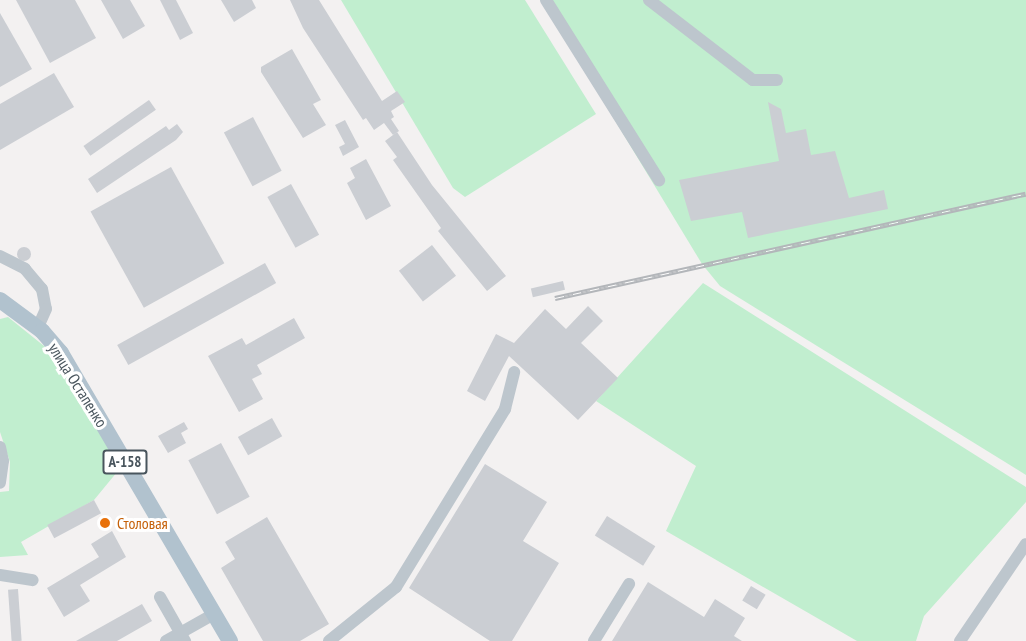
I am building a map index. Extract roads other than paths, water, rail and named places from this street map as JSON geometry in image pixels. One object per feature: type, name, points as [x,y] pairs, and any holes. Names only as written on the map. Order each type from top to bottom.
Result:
[{"type":"main road","name":"улица Остапенко","points":[[0,300],[38,327],[61,353],[230,641]]},
{"type":"street","points":[[546,0],[659,180]]},
{"type":"street","points":[[649,0],[753,80],[777,80]]},
{"type":"street","points":[[0,256],[25,269],[42,289],[46,309],[38,327]]},
{"type":"street","points":[[329,641],[396,587],[505,409],[514,372]]},
{"type":"street","points":[[0,447],[3,461],[0,483]]},
{"type":"street","points":[[960,641],[1026,544]]},
{"type":"street","points":[[0,575],[33,579]]},
{"type":"street","points":[[594,641],[629,584]]},
{"type":"street","points":[[160,597],[183,637]]},
{"type":"street","points":[[166,641],[183,637],[214,614]]},
{"type":"railway","points":[[555,298],[1026,194]]},
{"type":"place","name":"Столовая","points":[[105,523]]}]
